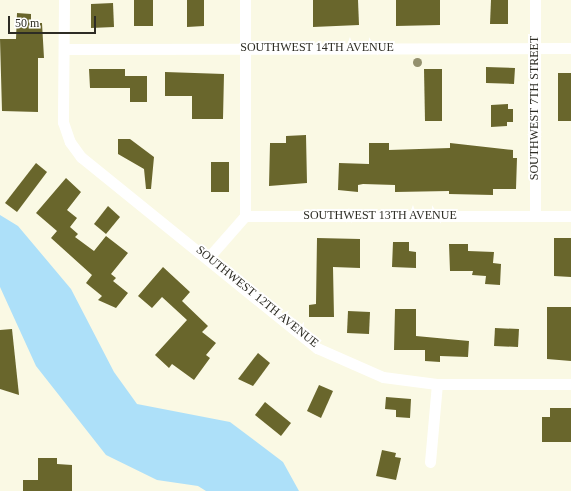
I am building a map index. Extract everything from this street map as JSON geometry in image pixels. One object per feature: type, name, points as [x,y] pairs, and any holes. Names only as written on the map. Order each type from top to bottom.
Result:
[{"type":"street","name":"SOUTHWEST 12TH AVENUE","points":[[64,0],[63,122],[70,142],[81,157],[209,257],[317,348],[383,377],[437,384],[571,384]]},
{"type":"street","points":[[209,257],[245,216],[245,0]]},
{"type":"street","name":"SOUTHWEST 7TH STREET","points":[[535,0],[535,216]]},
{"type":"street","name":"SOUTHWEST 14TH AVENUE","points":[[64,49],[571,48]]},
{"type":"street","name":"SOUTHWEST 13TH AVENUE","points":[[245,216],[571,216]]},
{"type":"street","points":[[430,462],[437,384]]},
{"type":"water","points":[[0,215],[18,226],[71,289],[114,372],[137,404],[230,422],[283,462],[299,491],[206,491],[198,486],[157,480],[106,455],[36,366],[0,287]]},
{"type":"building","points":[[134,0],[153,0],[153,26],[134,26]]},
{"type":"building","points":[[187,0],[204,0],[204,26],[187,27]]},
{"type":"building","points":[[313,0],[358,0],[359,25],[313,27]]},
{"type":"building","points":[[396,0],[440,0],[440,25],[396,26]]},
{"type":"building","points":[[491,0],[508,0],[508,24],[490,24]]},
{"type":"building","points":[[113,3],[114,27],[91,28],[91,4]]},
{"type":"building","points":[[17,13],[31,14],[31,23],[42,23],[44,58],[38,58],[38,112],[2,111],[0,39],[16,39]]},
{"type":"building","points":[[486,67],[515,68],[514,84],[486,83]]},
{"type":"building","points":[[89,69],[125,69],[125,76],[147,76],[147,102],[130,102],[130,88],[90,88]]},
{"type":"building","points":[[424,69],[442,69],[442,121],[425,121]]},
{"type":"building","points":[[165,72],[224,74],[223,119],[192,119],[192,96],[165,96]]},
{"type":"building","points":[[558,73],[571,73],[571,121],[558,121]]},
{"type":"building","points":[[508,104],[508,109],[513,109],[513,122],[507,122],[507,126],[491,127],[491,105]]},
{"type":"building","points":[[306,135],[307,183],[269,186],[270,143],[286,143],[286,136]]},
{"type":"building","points":[[118,139],[130,139],[154,157],[151,189],[146,189],[144,169],[118,154]]},
{"type":"building","points":[[369,143],[389,143],[389,150],[450,148],[450,143],[513,150],[513,158],[517,158],[516,189],[493,189],[493,195],[449,194],[449,191],[395,192],[395,185],[363,184],[358,185],[358,192],[338,190],[339,163],[369,164]]},
{"type":"building","points":[[211,162],[229,162],[229,192],[211,192]]},
{"type":"building","points":[[36,163],[47,172],[17,212],[5,203]]},
{"type":"building","points":[[66,178],[81,192],[67,210],[77,218],[70,227],[78,234],[75,237],[94,251],[106,236],[128,253],[111,274],[116,278],[113,281],[128,293],[116,308],[98,300],[102,296],[86,283],[92,275],[51,238],[57,231],[36,213]]},
{"type":"building","points":[[108,206],[120,217],[106,234],[94,224]]},
{"type":"building","points":[[317,238],[360,239],[360,268],[333,267],[334,317],[309,317],[309,305],[316,304]]},
{"type":"building","points":[[554,238],[571,238],[571,277],[554,276]]},
{"type":"building","points":[[393,242],[409,242],[409,251],[416,252],[416,268],[392,267]]},
{"type":"building","points":[[449,244],[468,244],[468,251],[494,252],[493,263],[501,264],[500,285],[485,284],[486,276],[472,275],[473,271],[450,271]]},
{"type":"building","points":[[163,267],[190,292],[182,301],[208,326],[202,332],[216,343],[206,355],[210,358],[194,380],[172,364],[169,368],[155,355],[187,320],[162,297],[152,308],[138,296]]},
{"type":"building","points":[[547,307],[571,307],[571,361],[547,359]]},
{"type":"building","points":[[395,309],[416,309],[416,336],[469,341],[468,357],[440,356],[440,362],[425,361],[425,350],[394,350]]},
{"type":"building","points":[[348,311],[370,312],[369,334],[347,333]]},
{"type":"building","points":[[495,328],[519,329],[518,347],[494,346]]},
{"type":"building","points":[[12,329],[19,395],[0,389],[0,330]]},
{"type":"building","points":[[258,353],[270,363],[253,386],[238,379]]},
{"type":"building","points":[[319,385],[333,391],[321,418],[307,411]]},
{"type":"building","points":[[386,397],[411,399],[410,418],[396,417],[396,410],[385,409]]},
{"type":"building","points":[[265,402],[291,423],[281,436],[255,415]]},
{"type":"building","points":[[550,408],[571,408],[571,442],[542,442],[542,417],[550,417]]},
{"type":"building","points":[[382,450],[396,453],[395,457],[401,458],[396,480],[376,476]]},
{"type":"building","points":[[38,458],[57,458],[57,464],[72,465],[72,491],[23,491],[23,480],[38,480]]}]
